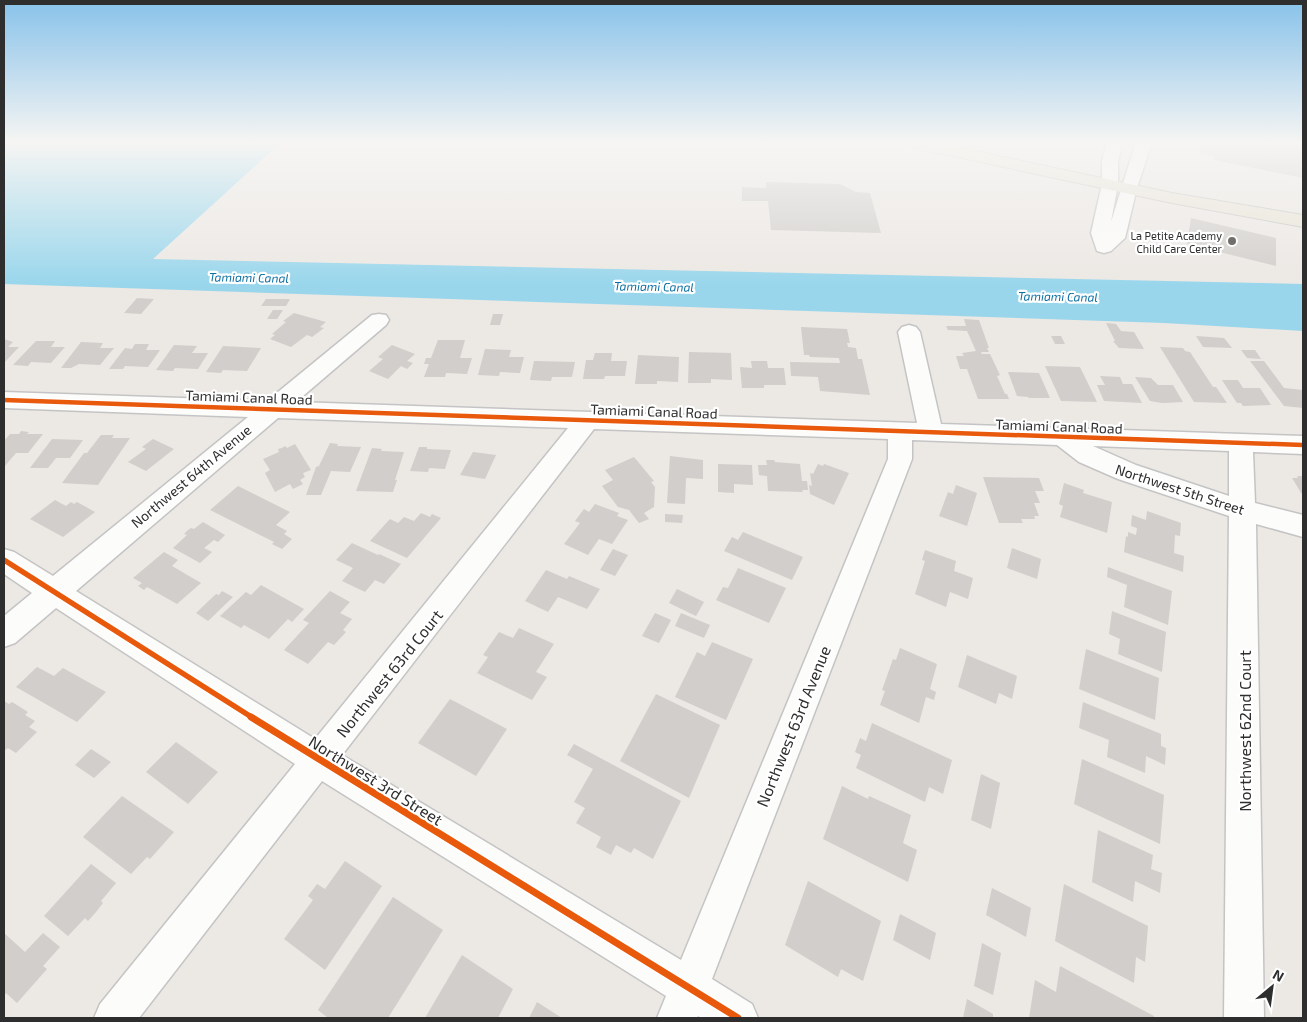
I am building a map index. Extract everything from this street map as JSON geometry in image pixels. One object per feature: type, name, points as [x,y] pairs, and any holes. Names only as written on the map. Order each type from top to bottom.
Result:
[{"type":"main road","points":[[1180,190],[1303,221]]},
{"type":"main road","points":[[1219,190],[1303,208]]},
{"type":"street","points":[[1107,190],[1100,233],[1104,247],[1116,238],[1134,190]]},
{"type":"street","name":"Northwest 64th Avenue","points":[[4,634],[379,320]]},
{"type":"street","points":[[909,332],[931,433]]},
{"type":"street","name":"Tamiami Canal Road","points":[[4,400],[1303,445]]},
{"type":"street","name":"Northwest 63rd Court","points":[[114,1018],[588,420]]},
{"type":"street","name":"Northwest 63rd Avenue","points":[[683,1003],[900,459],[900,432]]},
{"type":"street","name":"Northwest 5th Street","points":[[1064,438],[1088,456],[1106,464],[1243,509],[1303,526]]},
{"type":"street","name":"Northwest 62nd Court","points":[[1241,444],[1243,509],[1244,1018]]},
{"type":"street","name":"Northwest 3rd Street","points":[[4,560],[319,760],[683,1003],[738,1018]]},
{"type":"water","name":"Tamiami Canal","points":[[4,190],[229,190],[153,259],[1303,284],[1303,331],[1164,323],[4,284]]},
{"type":"building","points":[[742,190],[851,190],[870,193],[881,233],[771,230],[768,201],[742,201]]},
{"type":"building","name":"La Petite Academy Child Care Center","points":[[1191,218],[1276,238],[1276,266],[1187,244]]},
{"type":"building","points":[[137,298],[154,299],[141,314],[124,313]]},
{"type":"building","points":[[266,299],[290,299],[286,306],[261,306]]},
{"type":"building","points":[[273,310],[283,310],[277,319],[267,319]]},
{"type":"building","points":[[294,313],[326,322],[320,327],[324,328],[312,337],[307,335],[291,347],[270,339],[275,335],[272,334],[286,322],[283,321]]},
{"type":"building","points":[[493,314],[503,314],[500,325],[490,325]]},
{"type":"building","points":[[964,319],[979,320],[989,348],[987,348],[989,352],[981,352],[982,354],[990,354],[1000,375],[997,376],[1009,399],[978,399],[967,369],[960,369],[956,356],[964,356],[962,353],[976,351],[967,331],[948,330],[946,326],[966,326]]},
{"type":"building","points":[[1106,323],[1116,324],[1121,331],[1134,332],[1144,349],[1119,348],[1113,341],[1115,341]]},
{"type":"building","points":[[801,327],[847,329],[850,343],[847,343],[848,347],[856,348],[858,359],[862,359],[870,395],[820,391],[818,377],[791,376],[790,362],[840,363],[839,358],[804,355]]},
{"type":"building","points":[[1051,336],[1061,336],[1065,344],[1055,344]]},
{"type":"building","points":[[1196,336],[1224,338],[1232,348],[1203,347]]},
{"type":"building","points":[[4,339],[13,342],[8,347],[19,347],[4,363]]},
{"type":"building","points":[[438,340],[465,340],[460,358],[472,358],[467,374],[446,373],[445,377],[424,377],[429,364],[424,364],[426,358],[431,358]]},
{"type":"building","points":[[36,341],[55,341],[51,347],[65,347],[51,363],[31,362],[28,366],[13,365]]},
{"type":"building","points":[[81,342],[103,343],[100,348],[114,348],[100,365],[79,364],[71,368],[61,368]]},
{"type":"building","points":[[135,344],[149,344],[146,350],[160,350],[148,367],[125,366],[123,369],[109,369],[125,348],[132,349]]},
{"type":"building","points":[[174,345],[197,346],[192,353],[208,353],[198,369],[175,368],[173,371],[156,370]]},
{"type":"building","points":[[392,345],[415,354],[407,361],[413,363],[407,369],[401,366],[388,379],[369,371],[383,359],[378,357]]},
{"type":"building","points":[[223,346],[261,348],[247,371],[223,370],[221,373],[206,372]]},
{"type":"building","points":[[1160,347],[1183,348],[1185,351],[1190,352],[1213,387],[1216,387],[1227,403],[1194,402]]},
{"type":"building","points":[[485,349],[511,350],[509,357],[524,357],[520,373],[500,372],[499,376],[478,375]]},
{"type":"building","points":[[1241,350],[1255,350],[1261,359],[1247,358]]},
{"type":"building","points":[[689,352],[731,353],[732,380],[711,379],[711,383],[688,383]]},
{"type":"building","points":[[595,353],[612,353],[611,361],[627,361],[625,376],[583,379],[586,360],[593,360]]},
{"type":"building","points":[[638,355],[679,357],[678,382],[657,381],[657,384],[635,384]]},
{"type":"building","points":[[534,361],[575,362],[572,377],[552,377],[551,381],[530,380]]},
{"type":"building","points":[[751,361],[767,361],[768,368],[784,368],[786,385],[742,388],[740,367],[752,368]]},
{"type":"building","points":[[1250,361],[1264,361],[1284,388],[1303,390],[1303,408],[1284,406]]},
{"type":"building","points":[[1045,366],[1080,367],[1097,402],[1061,401]]},
{"type":"building","points":[[1008,372],[1039,373],[1050,398],[1017,396]]},
{"type":"building","points":[[1100,376],[1120,377],[1123,384],[1132,384],[1142,403],[1104,401],[1097,385],[1105,385]]},
{"type":"building","points":[[1135,377],[1151,378],[1158,385],[1173,385],[1183,402],[1162,403],[1150,401]]},
{"type":"building","points":[[1222,380],[1238,380],[1243,388],[1260,388],[1271,405],[1243,406],[1241,403],[1237,403]]},
{"type":"building","points":[[21,431],[29,432],[27,434],[43,434],[28,453],[16,453],[4,467],[4,441],[10,434],[19,434]]},
{"type":"building","points":[[101,435],[114,435],[112,438],[130,438],[98,485],[62,483],[84,453],[87,453]]},
{"type":"building","points":[[52,439],[83,440],[70,458],[56,458],[48,468],[30,468]]},
{"type":"building","points":[[153,439],[174,449],[146,471],[128,462],[146,449],[142,447]]},
{"type":"building","points":[[330,443],[338,444],[337,446],[361,447],[350,472],[331,471],[321,495],[306,495],[316,467],[319,466]]},
{"type":"building","points":[[295,444],[311,470],[303,473],[305,477],[300,480],[303,484],[293,489],[290,484],[275,492],[265,473],[270,470],[263,459],[279,452],[278,449],[285,446],[287,448]]},
{"type":"building","points":[[419,447],[451,450],[445,469],[429,468],[428,472],[410,471]]},
{"type":"building","points":[[372,448],[382,449],[381,451],[404,452],[393,492],[356,491]]},
{"type":"building","points":[[473,452],[496,455],[485,479],[460,475]]},
{"type":"building","points":[[670,456],[703,460],[703,479],[686,478],[685,504],[667,503]]},
{"type":"building","points":[[634,457],[654,481],[651,482],[655,487],[654,507],[644,513],[649,519],[639,523],[629,510],[618,507],[602,486],[613,480],[605,470]]},
{"type":"building","points":[[766,460],[800,464],[802,481],[807,481],[808,490],[802,490],[803,492],[768,491],[767,476],[759,475],[758,465],[767,465]]},
{"type":"building","points":[[718,464],[752,465],[753,485],[734,484],[734,493],[718,492]]},
{"type":"building","points":[[818,464],[823,466],[824,464],[849,473],[834,505],[810,494],[809,485],[812,486],[810,473],[813,474]]},
{"type":"building","points":[[1297,476],[1303,476],[1303,496],[1292,478],[1298,478]]},
{"type":"building","points":[[983,477],[1039,478],[1044,491],[1035,491],[1040,503],[1034,503],[1039,516],[1034,516],[1035,519],[1021,519],[1023,523],[999,523]]},
{"type":"building","points":[[1064,483],[1084,490],[1083,493],[1112,502],[1107,533],[1060,517],[1063,506],[1059,504]]},
{"type":"building","points":[[956,485],[977,493],[967,526],[939,516],[948,492],[953,494]]},
{"type":"building","points":[[238,486],[290,512],[276,525],[287,531],[284,534],[292,539],[282,549],[272,544],[274,542],[210,510]]},
{"type":"building","points":[[55,500],[66,506],[71,502],[74,504],[77,502],[95,512],[63,537],[30,519]]},
{"type":"building","points":[[595,504],[619,513],[617,516],[628,520],[612,544],[599,539],[588,555],[564,544],[580,523],[575,521],[584,509],[589,512]]},
{"type":"building","points":[[1147,511],[1181,523],[1180,536],[1175,535],[1174,553],[1184,556],[1183,572],[1124,552],[1128,532],[1136,535],[1137,528],[1131,526],[1132,515],[1146,520]]},
{"type":"building","points":[[421,513],[430,517],[432,514],[441,518],[407,558],[370,541],[390,519],[398,523],[404,517],[414,521]]},
{"type":"building","points":[[665,514],[683,515],[682,523],[665,522]]},
{"type":"building","points":[[203,522],[225,535],[218,542],[214,540],[204,548],[212,552],[200,563],[173,548],[187,535],[184,534],[188,530],[194,529]]},
{"type":"building","points":[[743,532],[803,557],[792,580],[724,551],[732,537],[738,540]]},
{"type":"building","points":[[352,543],[401,564],[384,584],[375,580],[365,592],[342,581],[353,568],[336,560]]},
{"type":"building","points":[[1012,548],[1041,559],[1037,579],[1007,568]]},
{"type":"building","points":[[613,549],[628,555],[615,576],[600,570]]},
{"type":"building","points":[[925,550],[956,561],[954,571],[973,578],[968,599],[950,592],[946,607],[915,594],[925,561],[922,560]]},
{"type":"building","points":[[164,552],[178,560],[172,566],[201,583],[177,604],[147,587],[144,590],[138,586],[142,583],[133,578]]},
{"type":"building","points":[[1108,567],[1172,591],[1168,625],[1124,607],[1127,585],[1107,577]]},
{"type":"building","points":[[738,568],[786,588],[769,623],[716,600],[723,587],[728,588]]},
{"type":"building","points":[[546,570],[567,579],[569,576],[600,589],[587,609],[558,597],[548,612],[525,601]]},
{"type":"building","points":[[261,585],[304,609],[292,622],[288,619],[269,639],[244,625],[241,628],[220,616],[246,592],[251,595]]},
{"type":"building","points":[[677,589],[704,602],[696,616],[669,603]]},
{"type":"building","points":[[222,591],[233,597],[208,621],[196,613],[216,594],[219,595]]},
{"type":"building","points":[[330,591],[350,602],[340,613],[352,619],[343,630],[346,632],[334,645],[328,642],[308,664],[284,650],[309,623],[303,620]]},
{"type":"building","points":[[1112,611],[1166,632],[1162,672],[1118,654],[1120,639],[1109,634]]},
{"type":"building","points":[[655,613],[671,620],[659,643],[642,636]]},
{"type":"building","points":[[681,613],[710,625],[704,638],[675,626]]},
{"type":"building","points":[[519,628],[554,644],[536,672],[547,677],[532,700],[477,673],[488,657],[483,655],[499,632],[513,638]]},
{"type":"building","points":[[712,642],[753,659],[726,720],[675,697],[697,652],[705,656]]},
{"type":"building","points":[[900,648],[937,664],[930,689],[936,692],[934,700],[926,697],[919,723],[880,705],[885,691],[882,690],[893,659],[896,660]]},
{"type":"building","points":[[1086,649],[1159,678],[1155,720],[1079,689]]},
{"type":"building","points":[[967,655],[1017,676],[1012,699],[999,693],[996,704],[958,687]]},
{"type":"building","points":[[37,667],[54,676],[63,668],[106,692],[77,722],[16,687]]},
{"type":"building","points":[[656,694],[720,725],[689,798],[620,761]]},
{"type":"building","points":[[450,699],[507,729],[476,776],[418,743]]},
{"type":"building","points":[[4,701],[9,704],[12,702],[28,712],[25,715],[35,721],[29,727],[37,732],[16,753],[8,748],[4,751]]},
{"type":"building","points":[[1083,702],[1161,734],[1161,746],[1166,748],[1165,765],[1146,756],[1145,773],[1107,757],[1109,740],[1079,728]]},
{"type":"building","points":[[872,723],[952,760],[943,794],[929,787],[925,802],[856,768],[861,755],[855,752],[860,738],[866,741]]},
{"type":"building","points":[[176,742],[218,772],[188,804],[146,772]]},
{"type":"building","points":[[574,744],[681,801],[653,859],[634,848],[631,853],[616,845],[611,855],[596,847],[601,837],[576,823],[585,808],[574,802],[593,769],[567,755]]},
{"type":"building","points":[[91,749],[111,762],[94,778],[75,765]]},
{"type":"building","points":[[1082,759],[1164,795],[1160,844],[1074,804]]},
{"type":"building","points":[[981,774],[1000,783],[991,829],[971,820]]},
{"type":"building","points":[[842,786],[868,799],[869,796],[911,815],[903,843],[917,850],[908,882],[823,839]]},
{"type":"building","points":[[122,796],[174,832],[150,859],[147,857],[131,874],[83,837]]},
{"type":"building","points":[[1098,830],[1153,855],[1151,869],[1162,873],[1160,893],[1135,881],[1133,902],[1092,882]]},
{"type":"building","points":[[345,861],[382,886],[325,970],[284,939],[313,900],[308,896],[317,884],[325,889]]},
{"type":"building","points":[[91,864],[116,883],[88,921],[85,918],[68,936],[44,916]]},
{"type":"building","points":[[808,881],[881,921],[863,981],[841,969],[838,977],[785,945]]},
{"type":"building","points":[[1064,884],[1148,926],[1145,962],[1136,957],[1134,983],[1055,941]]},
{"type":"building","points":[[992,888],[1031,908],[1026,937],[986,915]]},
{"type":"building","points":[[393,897],[443,930],[388,1018],[328,1018],[318,1010]]},
{"type":"building","points":[[900,914],[936,933],[930,960],[893,940]]},
{"type":"building","points":[[4,933],[25,952],[43,933],[60,947],[43,966],[47,969],[17,1003],[6,993],[4,996]]},
{"type":"building","points":[[982,943],[1001,953],[993,995],[974,986]]},
{"type":"building","points":[[462,955],[513,989],[498,1018],[425,1018]]},
{"type":"building","points":[[1060,966],[1154,1016],[1154,1018],[1029,1018],[1035,980],[1056,992]]},
{"type":"building","points":[[967,999],[993,1014],[993,1018],[963,1018]]},
{"type":"building","points":[[537,1002],[551,1011],[562,1018],[529,1018]]},
{"type":"cycle path","points":[[4,400],[1303,445]]},
{"type":"cycle path","points":[[4,560],[319,760],[738,1018]]},
{"type":"place","name":"La Petite Academy Child Care Center","points":[[1232,241]]}]
